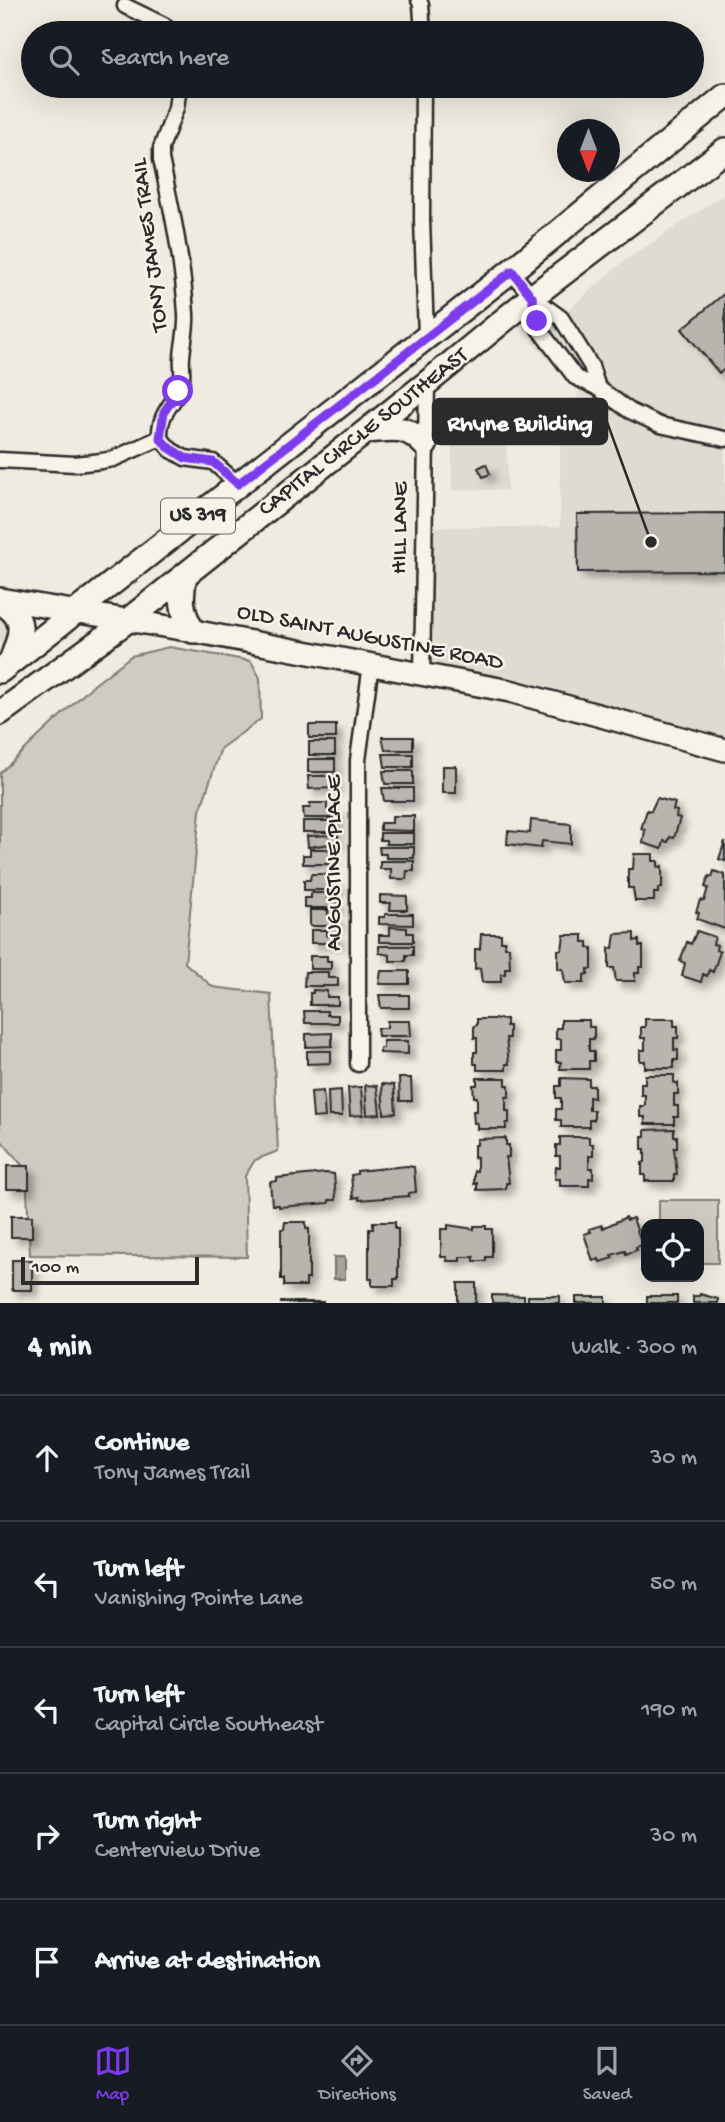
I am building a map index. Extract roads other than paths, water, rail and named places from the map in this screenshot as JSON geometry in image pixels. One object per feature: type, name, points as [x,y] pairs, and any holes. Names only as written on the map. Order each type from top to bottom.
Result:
[{"type":"main road","name":"CAPITAL CIRCLE SOUTHEAST","points":[[5,667],[512,271],[725,96]]},
{"type":"main road","name":"CAPITAL CIRCLE SOUTHEAST","points":[[0,713],[127,621],[428,383],[532,297],[725,150]]},
{"type":"main road","points":[[367,431],[412,431],[425,445]]},
{"type":"main road","points":[[184,575],[181,605],[193,631]]},
{"type":"main road","points":[[0,600],[12,608],[22,632],[5,667]]},
{"type":"street","points":[[419,0],[422,21]]},
{"type":"street","points":[[125,6],[156,21]]},
{"type":"street","name":"TONY JAMES TRAIL","points":[[160,438],[164,412],[182,380],[185,337],[186,316],[181,266],[161,159],[161,148],[177,98]]},
{"type":"street","points":[[423,98],[422,219],[426,336]]},
{"type":"street","points":[[512,271],[532,297],[561,318],[591,366],[598,388]]},
{"type":"street","points":[[532,297],[539,330],[575,377],[598,388],[630,411],[660,425],[725,439]]},
{"type":"street","name":"HILL LANE","points":[[422,674],[428,383]]},
{"type":"street","points":[[0,460],[75,464],[102,461],[113,459],[160,438],[185,458],[213,462],[238,484]]},
{"type":"street","name":"OLD SAINT AUGUSTINE ROAD","points":[[0,600],[193,631],[510,691],[725,750]]},
{"type":"street","name":"AUGUSTINE PLACE","points":[[358,1064],[358,760],[371,664]]},
{"type":"place","name":"Rhyne Building","points":[[651,542]]}]
